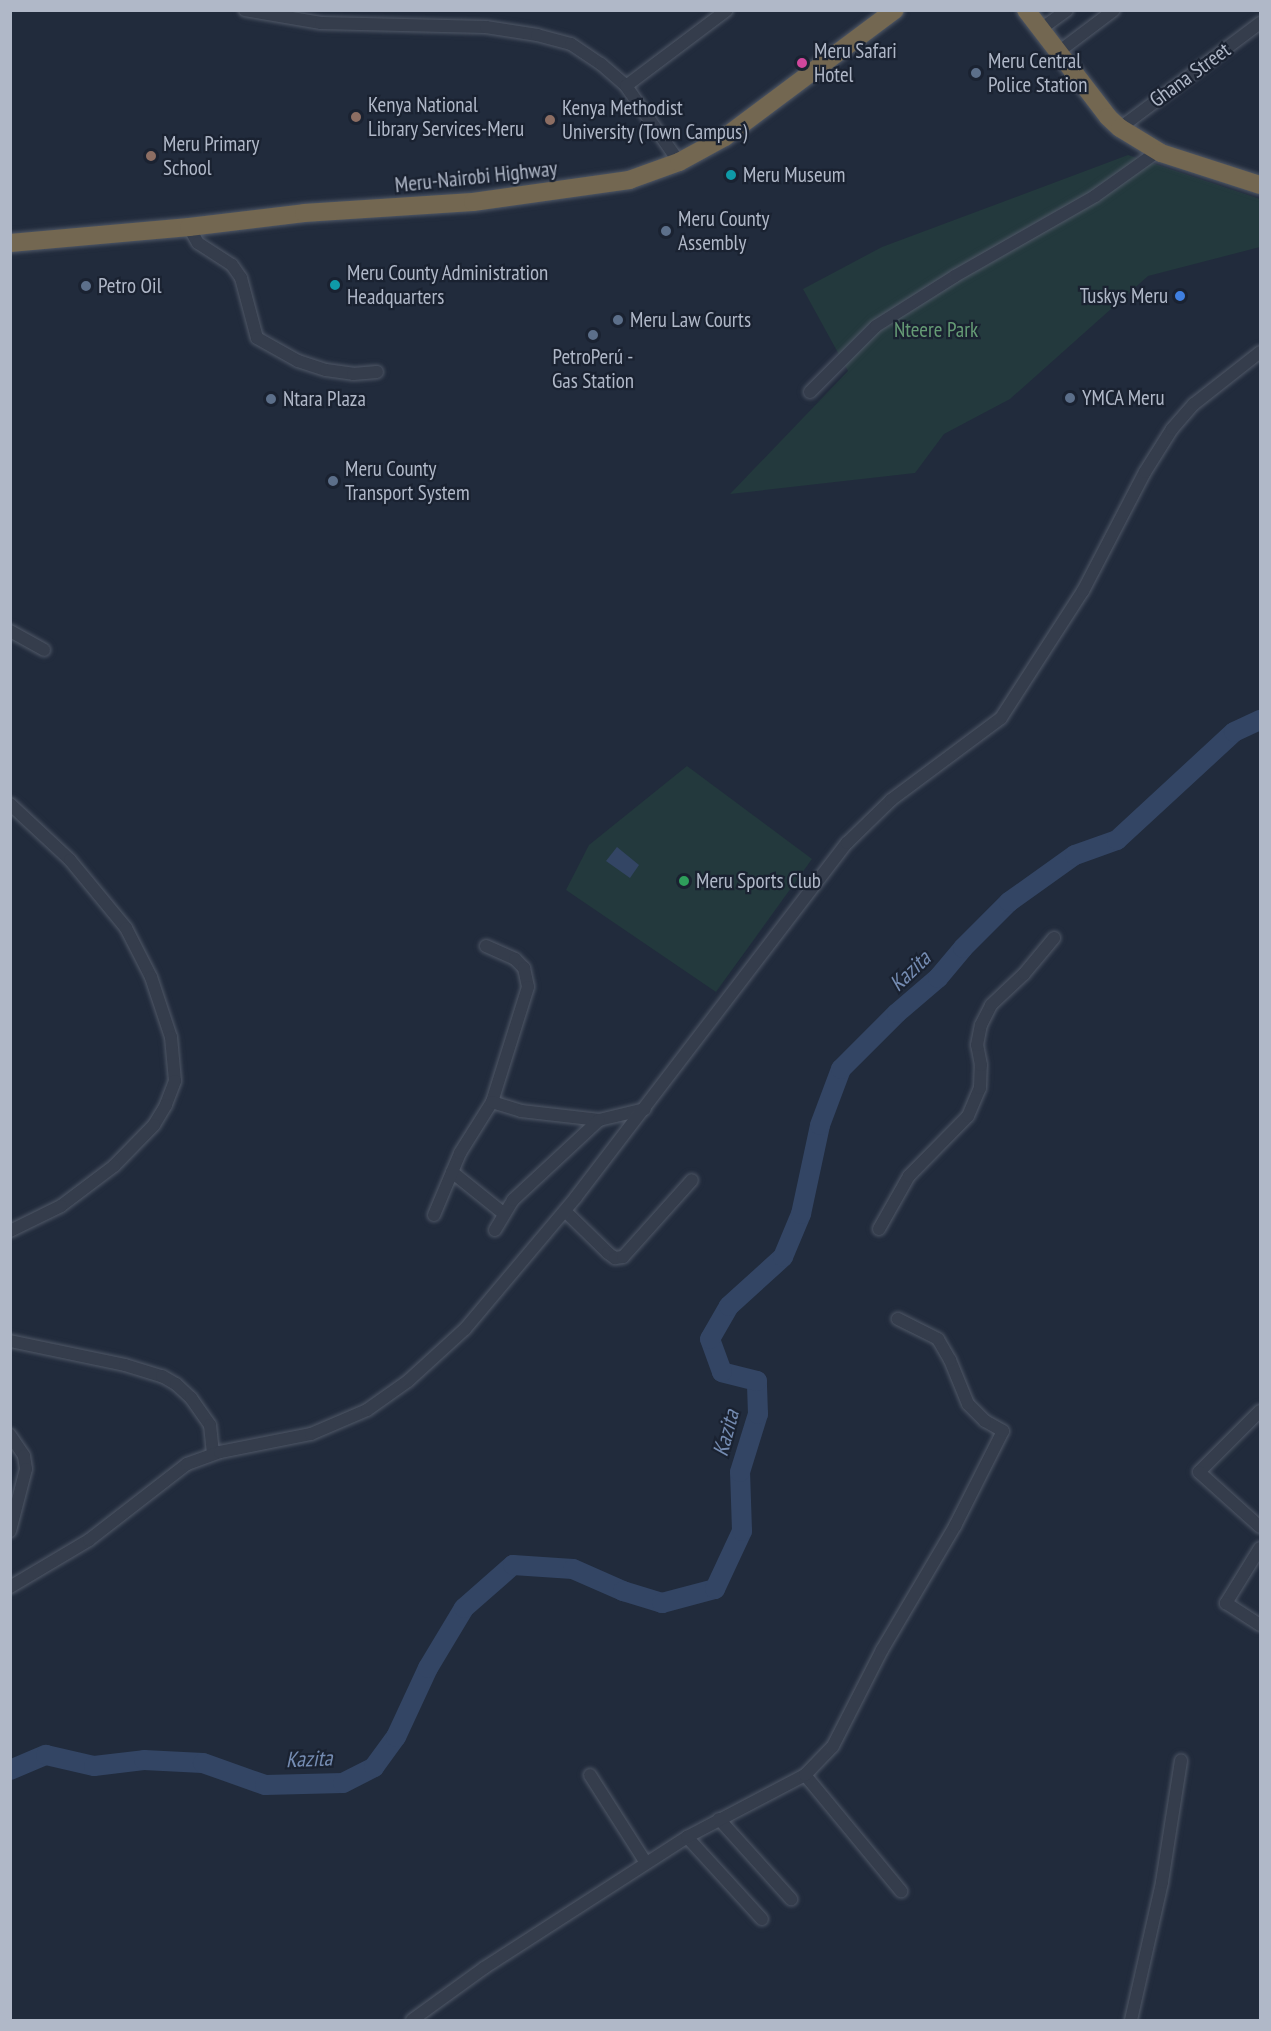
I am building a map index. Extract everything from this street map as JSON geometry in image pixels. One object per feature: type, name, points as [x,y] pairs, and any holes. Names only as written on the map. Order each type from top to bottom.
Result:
[{"type":"highway","name":"Meru-Nairobi Highway","points":[[10,243],[189,227],[304,213],[473,202],[629,180],[680,162],[725,137],[895,10]]},
{"type":"highway","points":[[1026,10],[1057,53],[1108,117],[1120,128],[1158,151],[1260,185]]},
{"type":"street","points":[[245,10],[321,23],[486,27],[537,35],[571,44],[601,63],[626,86],[680,162]]},
{"type":"street","points":[[626,86],[727,10]]},
{"type":"street","points":[[1041,29],[1067,10]]},
{"type":"street","points":[[1057,53],[1114,10]]},
{"type":"street","name":"Ghana Street","points":[[1120,128],[1260,23]]},
{"type":"street","points":[[810,392],[876,326],[955,276],[1095,196],[1158,151]]},
{"type":"street","points":[[189,227],[198,243],[232,266],[241,278],[257,339],[298,362],[326,370],[353,374],[377,372]]},
{"type":"street","points":[[10,1587],[89,1540],[175,1472],[213,1454],[312,1434],[367,1410],[408,1381],[465,1329],[565,1211],[847,843],[891,800],[1001,718],[1083,591],[1145,472],[1172,429],[1194,404],[1260,352]]},
{"type":"street","points":[[10,631],[44,650]]},
{"type":"street","points":[[10,804],[70,860],[126,928],[151,977],[171,1037],[175,1081],[166,1105],[139,1143],[87,1188],[42,1217],[10,1231]]},
{"type":"street","points":[[879,1229],[914,1169],[939,1148],[968,1116],[980,1088],[978,1037],[991,1005],[1024,974],[1054,938]]},
{"type":"street","points":[[434,1215],[468,1140],[492,1102],[528,987],[524,968],[515,959],[486,946]]},
{"type":"street","points":[[492,1102],[521,1111],[600,1120],[645,1109]]},
{"type":"street","points":[[495,1230],[503,1213],[528,1185],[600,1120]]},
{"type":"street","points":[[452,1172],[503,1213]]},
{"type":"street","points":[[565,1211],[608,1253],[615,1258],[623,1257],[692,1180]]},
{"type":"street","points":[[412,2020],[484,1968],[687,1837],[805,1775],[834,1746],[882,1650],[955,1526],[1003,1431],[985,1421],[968,1404],[950,1360],[938,1339],[898,1319]]},
{"type":"street","points":[[10,1341],[125,1365],[162,1376],[176,1384],[191,1398],[210,1425],[213,1454]]},
{"type":"street","points":[[1260,1411],[1199,1472],[1260,1527]]},
{"type":"street","points":[[10,1435],[24,1456],[26,1469],[10,1532]]},
{"type":"street","points":[[1260,1548],[1226,1603],[1260,1625]]},
{"type":"street","points":[[1131,2020],[1162,1882],[1181,1760]]},
{"type":"street","points":[[590,1775],[646,1863]]},
{"type":"street","points":[[805,1775],[900,1891]]},
{"type":"street","points":[[719,1819],[791,1899]]},
{"type":"street","points":[[687,1837],[762,1919]]},
{"type":"green space","name":"Nteere Park","points":[[1128,155],[1260,199],[1260,247],[1148,276],[1010,399],[944,434],[915,473],[730,494],[848,371],[803,289],[882,247]]},
{"type":"green space","name":"Meru Sports Club","points":[[687,766],[812,859],[716,992],[566,890],[589,845]]},
{"type":"water","points":[[617,847],[639,865],[630,878],[606,861]]},
{"type":"waterway","name":"Kazita","points":[[10,1770],[46,1755],[94,1766],[144,1760],[203,1763],[265,1785],[343,1783],[374,1767],[396,1737],[428,1668],[464,1608],[513,1565],[573,1569],[623,1591],[662,1603],[715,1589],[742,1531],[740,1472],[758,1414],[757,1381],[722,1372],[710,1339],[729,1306],[783,1257],[801,1214],[820,1125],[841,1069],[897,1013],[938,978],[963,948],[1009,902],[1075,855],[1117,840],[1234,732],[1260,720]]},
{"type":"place","name":"Meru Safari Hotel","points":[[802,63]]},
{"type":"place","name":"Meru Central Police Station","points":[[976,73]]},
{"type":"place","name":"Kenya National Library Services-Meru","points":[[356,117]]},
{"type":"place","name":"Kenya Methodist University (Town Campus)","points":[[550,120]]},
{"type":"place","name":"Meru Primary School","points":[[151,156]]},
{"type":"place","name":"Meru Museum","points":[[731,175]]},
{"type":"place","name":"Meru County Assembly","points":[[666,231]]},
{"type":"place","name":"Meru County Administration Headquarters","points":[[335,285]]},
{"type":"place","name":"Petro Oil","points":[[86,286]]},
{"type":"place","name":"Tuskys Meru","points":[[1180,296]]},
{"type":"place","name":"Meru Law Courts","points":[[618,320]]},
{"type":"place","name":"PetroPerú - Gas Station","points":[[593,335]]},
{"type":"place","name":"YMCA Meru","points":[[1070,398]]},
{"type":"place","name":"Ntara Plaza","points":[[271,399]]},
{"type":"place","name":"Meru County Transport System","points":[[333,481]]},
{"type":"place","name":"Meru Sports Club","points":[[684,881]]}]
